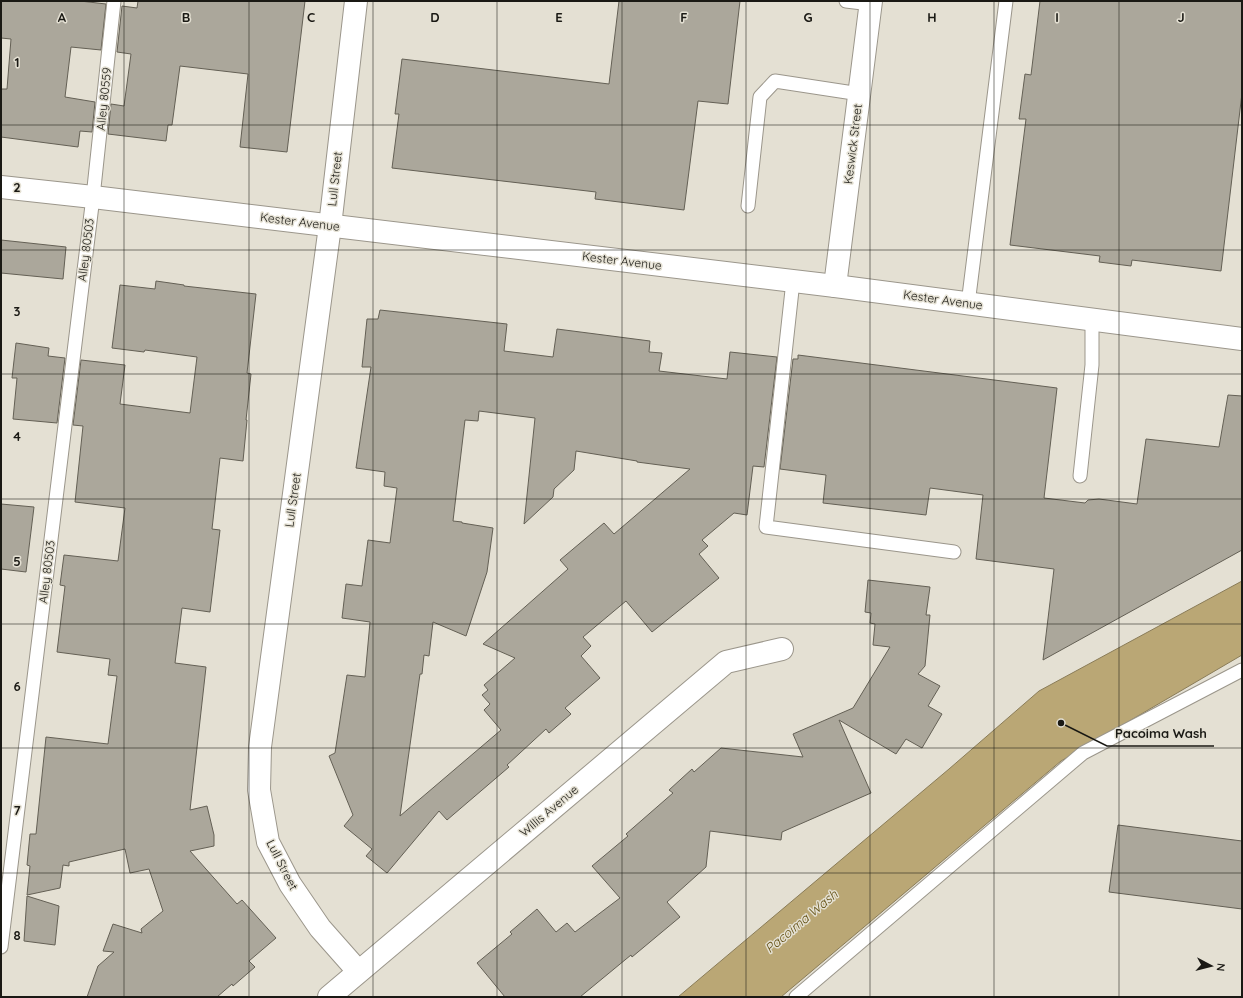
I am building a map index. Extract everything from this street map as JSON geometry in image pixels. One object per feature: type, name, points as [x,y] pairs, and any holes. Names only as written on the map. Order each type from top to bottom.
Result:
[{"type":"street","name":"Lull Street","points":[[356,1],[330,226],[260,747],[259,790],[268,842],[290,884],[320,928],[358,971]]},
{"type":"street","name":"Keswick Street","points":[[835,286],[871,3]]},
{"type":"street","name":"Kester Avenue","points":[[1,187],[835,286],[1242,339]]},
{"type":"street","name":"Willis Avenue","points":[[329,997],[726,662],[782,649]]},
{"type":"lane","name":"Alley 80559","points":[[93,197],[114,1]]},
{"type":"lane","points":[[846,1],[871,3]]},
{"type":"lane","points":[[968,304],[1006,1]]},
{"type":"lane","points":[[748,206],[760,97],[775,81],[860,94]]},
{"type":"lane","name":"Alley 80503","points":[[1,947],[93,197]]},
{"type":"lane","points":[[793,281],[766,527],[954,552]]},
{"type":"lane","points":[[1080,476],[1092,365],[1092,320]]},
{"type":"lane","points":[[796,997],[1083,753],[1242,670]]},
{"type":"water","points":[[1242,581],[1242,655],[1061,761],[781,997],[678,997],[949,769],[1039,691]]},
{"type":"building","points":[[1,1],[80,1],[106,4],[101,50],[71,47],[65,97],[95,102],[92,132],[80,131],[78,147],[1,137],[1,89],[7,89],[11,39],[1,38]]},
{"type":"building","points":[[138,1],[305,1],[287,152],[240,147],[248,74],[180,66],[172,125],[168,125],[166,141],[108,134],[111,104],[124,106],[131,54],[117,52],[122,6],[137,8]]},
{"type":"building","points":[[619,1],[740,1],[728,104],[698,101],[684,210],[595,199],[596,192],[392,168],[399,114],[395,114],[402,59],[609,84]]},
{"type":"building","points":[[1040,1],[1242,1],[1242,93],[1221,271],[1132,260],[1131,266],[1099,262],[1100,256],[1010,245],[1026,119],[1019,119],[1025,74],[1031,75]]},
{"type":"building","points":[[1,240],[66,247],[63,279],[1,273]]},
{"type":"building","points":[[156,281],[184,286],[256,294],[247,373],[251,374],[243,461],[220,458],[212,529],[220,530],[210,612],[182,608],[175,663],[206,667],[190,810],[207,806],[214,835],[214,846],[190,851],[237,904],[242,900],[276,938],[249,961],[255,967],[233,986],[232,984],[217,997],[87,997],[98,966],[114,952],[103,951],[113,924],[142,933],[141,929],[163,911],[149,869],[130,873],[125,849],[69,862],[69,866],[63,865],[60,888],[27,895],[30,866],[27,865],[30,834],[36,834],[46,737],[108,744],[117,676],[108,675],[110,659],[57,652],[65,586],[60,585],[64,555],[118,561],[125,508],[75,502],[83,426],[73,425],[81,360],[125,365],[120,404],[190,413],[197,357],[145,350],[144,352],[112,348],[120,285],[155,289]]},
{"type":"building","points":[[380,310],[507,324],[504,351],[553,357],[557,329],[650,341],[649,352],[662,353],[659,371],[727,379],[730,352],[777,357],[764,467],[753,466],[747,515],[734,513],[702,540],[708,546],[699,554],[719,578],[652,632],[626,601],[583,637],[591,646],[581,656],[600,678],[565,708],[571,714],[549,733],[546,729],[507,765],[509,767],[447,820],[439,811],[387,873],[366,856],[372,849],[344,826],[353,815],[329,756],[335,753],[347,675],[365,677],[370,622],[342,618],[346,584],[362,586],[368,540],[390,543],[397,488],[384,486],[385,472],[356,468],[371,367],[362,367],[367,319],[378,319]],"holes":[[[479,411],[535,418],[524,524],[553,497],[554,489],[574,470],[576,451],[637,462],[690,469],[614,534],[604,523],[560,560],[568,569],[483,644],[515,658],[484,685],[488,690],[482,695],[490,704],[484,710],[501,730],[400,816],[420,674],[422,674],[424,655],[429,656],[433,622],[466,636],[487,572],[493,528],[453,521],[465,420],[478,421]]]},
{"type":"building","points":[[16,343],[49,348],[48,356],[65,358],[57,423],[13,419],[17,378],[12,378]]},
{"type":"building","points":[[798,355],[1057,388],[1044,498],[1085,503],[1088,500],[1099,499],[1137,504],[1146,439],[1219,447],[1228,395],[1242,396],[1242,550],[1043,660],[1054,569],[976,559],[983,495],[930,488],[926,515],[823,503],[826,475],[780,469],[793,359],[798,359]]},
{"type":"building","points":[[1,504],[34,507],[26,572],[1,569]]},
{"type":"building","points":[[868,580],[930,587],[926,615],[930,615],[925,666],[918,674],[940,686],[928,706],[942,714],[922,748],[906,739],[896,754],[839,720],[871,793],[782,832],[781,840],[710,831],[706,867],[667,902],[680,917],[632,957],[631,955],[580,997],[505,997],[477,963],[512,934],[510,932],[537,909],[556,932],[567,923],[575,932],[620,898],[592,866],[628,836],[626,834],[673,793],[669,790],[692,769],[694,772],[721,748],[803,757],[793,734],[853,708],[890,647],[873,645],[875,624],[870,623],[871,613],[865,612]]},
{"type":"building","points":[[1118,825],[1242,841],[1242,909],[1109,892]]},
{"type":"building","points":[[27,896],[59,906],[55,945],[24,941]]},
{"type":"place","name":"Pacoima Wash","points":[[1061,723]]}]
